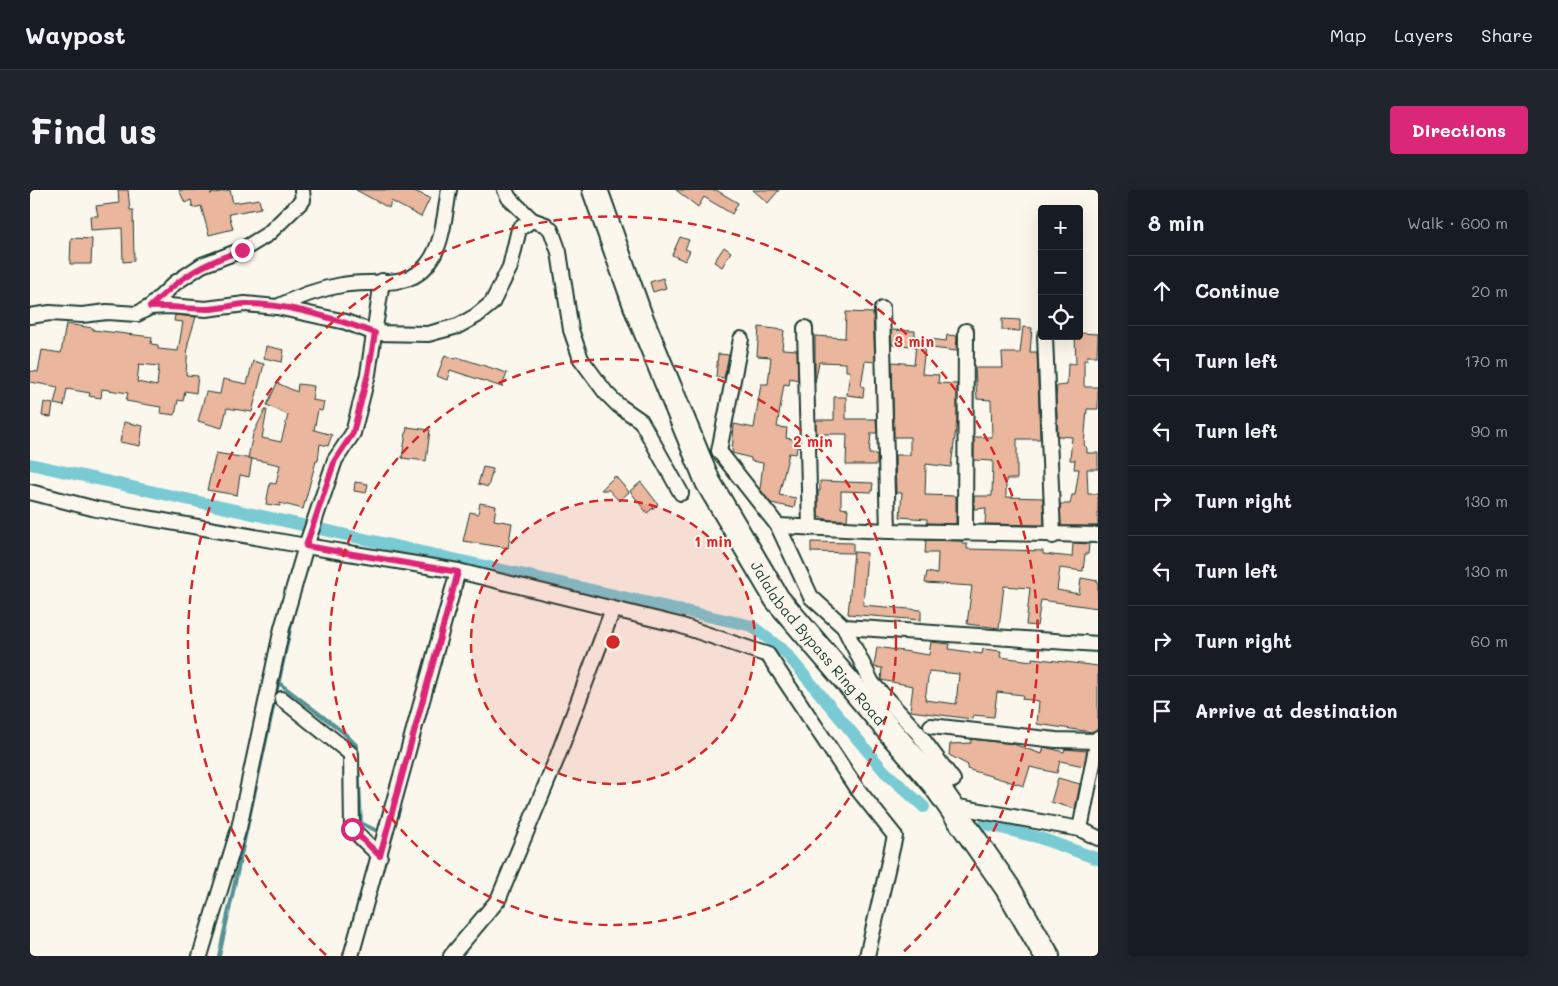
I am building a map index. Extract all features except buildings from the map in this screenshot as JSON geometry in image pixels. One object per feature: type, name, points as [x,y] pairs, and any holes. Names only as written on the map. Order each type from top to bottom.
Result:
[{"type":"highway","name":"Jalalabad Bypass Ring Road","points":[[595,190],[639,314],[708,482],[777,599],[935,784],[1007,887],[1047,956]]},
{"type":"street","points":[[30,316],[50,313],[82,315],[107,312],[137,314],[150,307],[175,283],[202,265],[242,250],[268,234],[303,200],[302,190]]},
{"type":"street","points":[[277,307],[327,288],[397,280],[417,274],[428,262],[440,240],[449,190]]},
{"type":"street","points":[[505,190],[509,198],[532,220],[546,225],[551,230],[559,252],[571,330],[581,359],[606,393],[618,405],[641,421],[681,493]]},
{"type":"street","points":[[150,307],[169,306],[206,309],[245,304],[277,307],[346,322],[375,333],[428,334],[458,326],[476,316],[492,303],[510,267],[519,229],[532,220]]},
{"type":"street","points":[[200,956],[239,828],[282,628],[306,546],[335,460],[353,433],[368,374],[382,282]]},
{"type":"street","points":[[882,309],[888,531]]},
{"type":"street","points":[[806,328],[810,528]]},
{"type":"street","points":[[965,532],[966,331]]},
{"type":"street","points":[[741,339],[719,451],[778,526],[811,596],[844,627],[872,683],[918,733],[953,780],[935,784]]},
{"type":"street","points":[[1045,340],[1053,536]]},
{"type":"street","points":[[30,492],[96,509],[458,572],[679,625],[768,654],[855,786],[895,836],[867,956]]},
{"type":"street","points":[[778,526],[1053,536],[1098,535]]},
{"type":"street","points":[[351,956],[458,572]]},
{"type":"street","points":[[451,956],[498,900],[557,758],[613,609]]},
{"type":"street","points":[[844,627],[1098,644]]},
{"type":"street","points":[[282,699],[351,754],[352,829],[380,856]]},
{"type":"street","points":[[930,726],[1056,740],[1098,740],[1080,829]]},
{"type":"street","points":[[948,805],[1080,829],[1098,838]]},
{"type":"waterway","points":[[30,464],[752,626],[785,652],[884,771],[924,807]]},
{"type":"waterway","points":[[219,956],[296,602]]},
{"type":"waterway","points":[[279,683],[343,732],[357,746],[357,756]]},
{"type":"waterway","points":[[358,765],[361,823],[381,833]]},
{"type":"waterway","points":[[985,824],[1040,838],[1098,859]]},
{"type":"route","points":[[242,250],[202,265],[175,283],[150,307],[169,306],[206,309],[245,304],[277,307],[346,322],[375,333],[368,374],[353,433],[335,460],[306,546],[458,572],[380,856],[352,829]]}]
